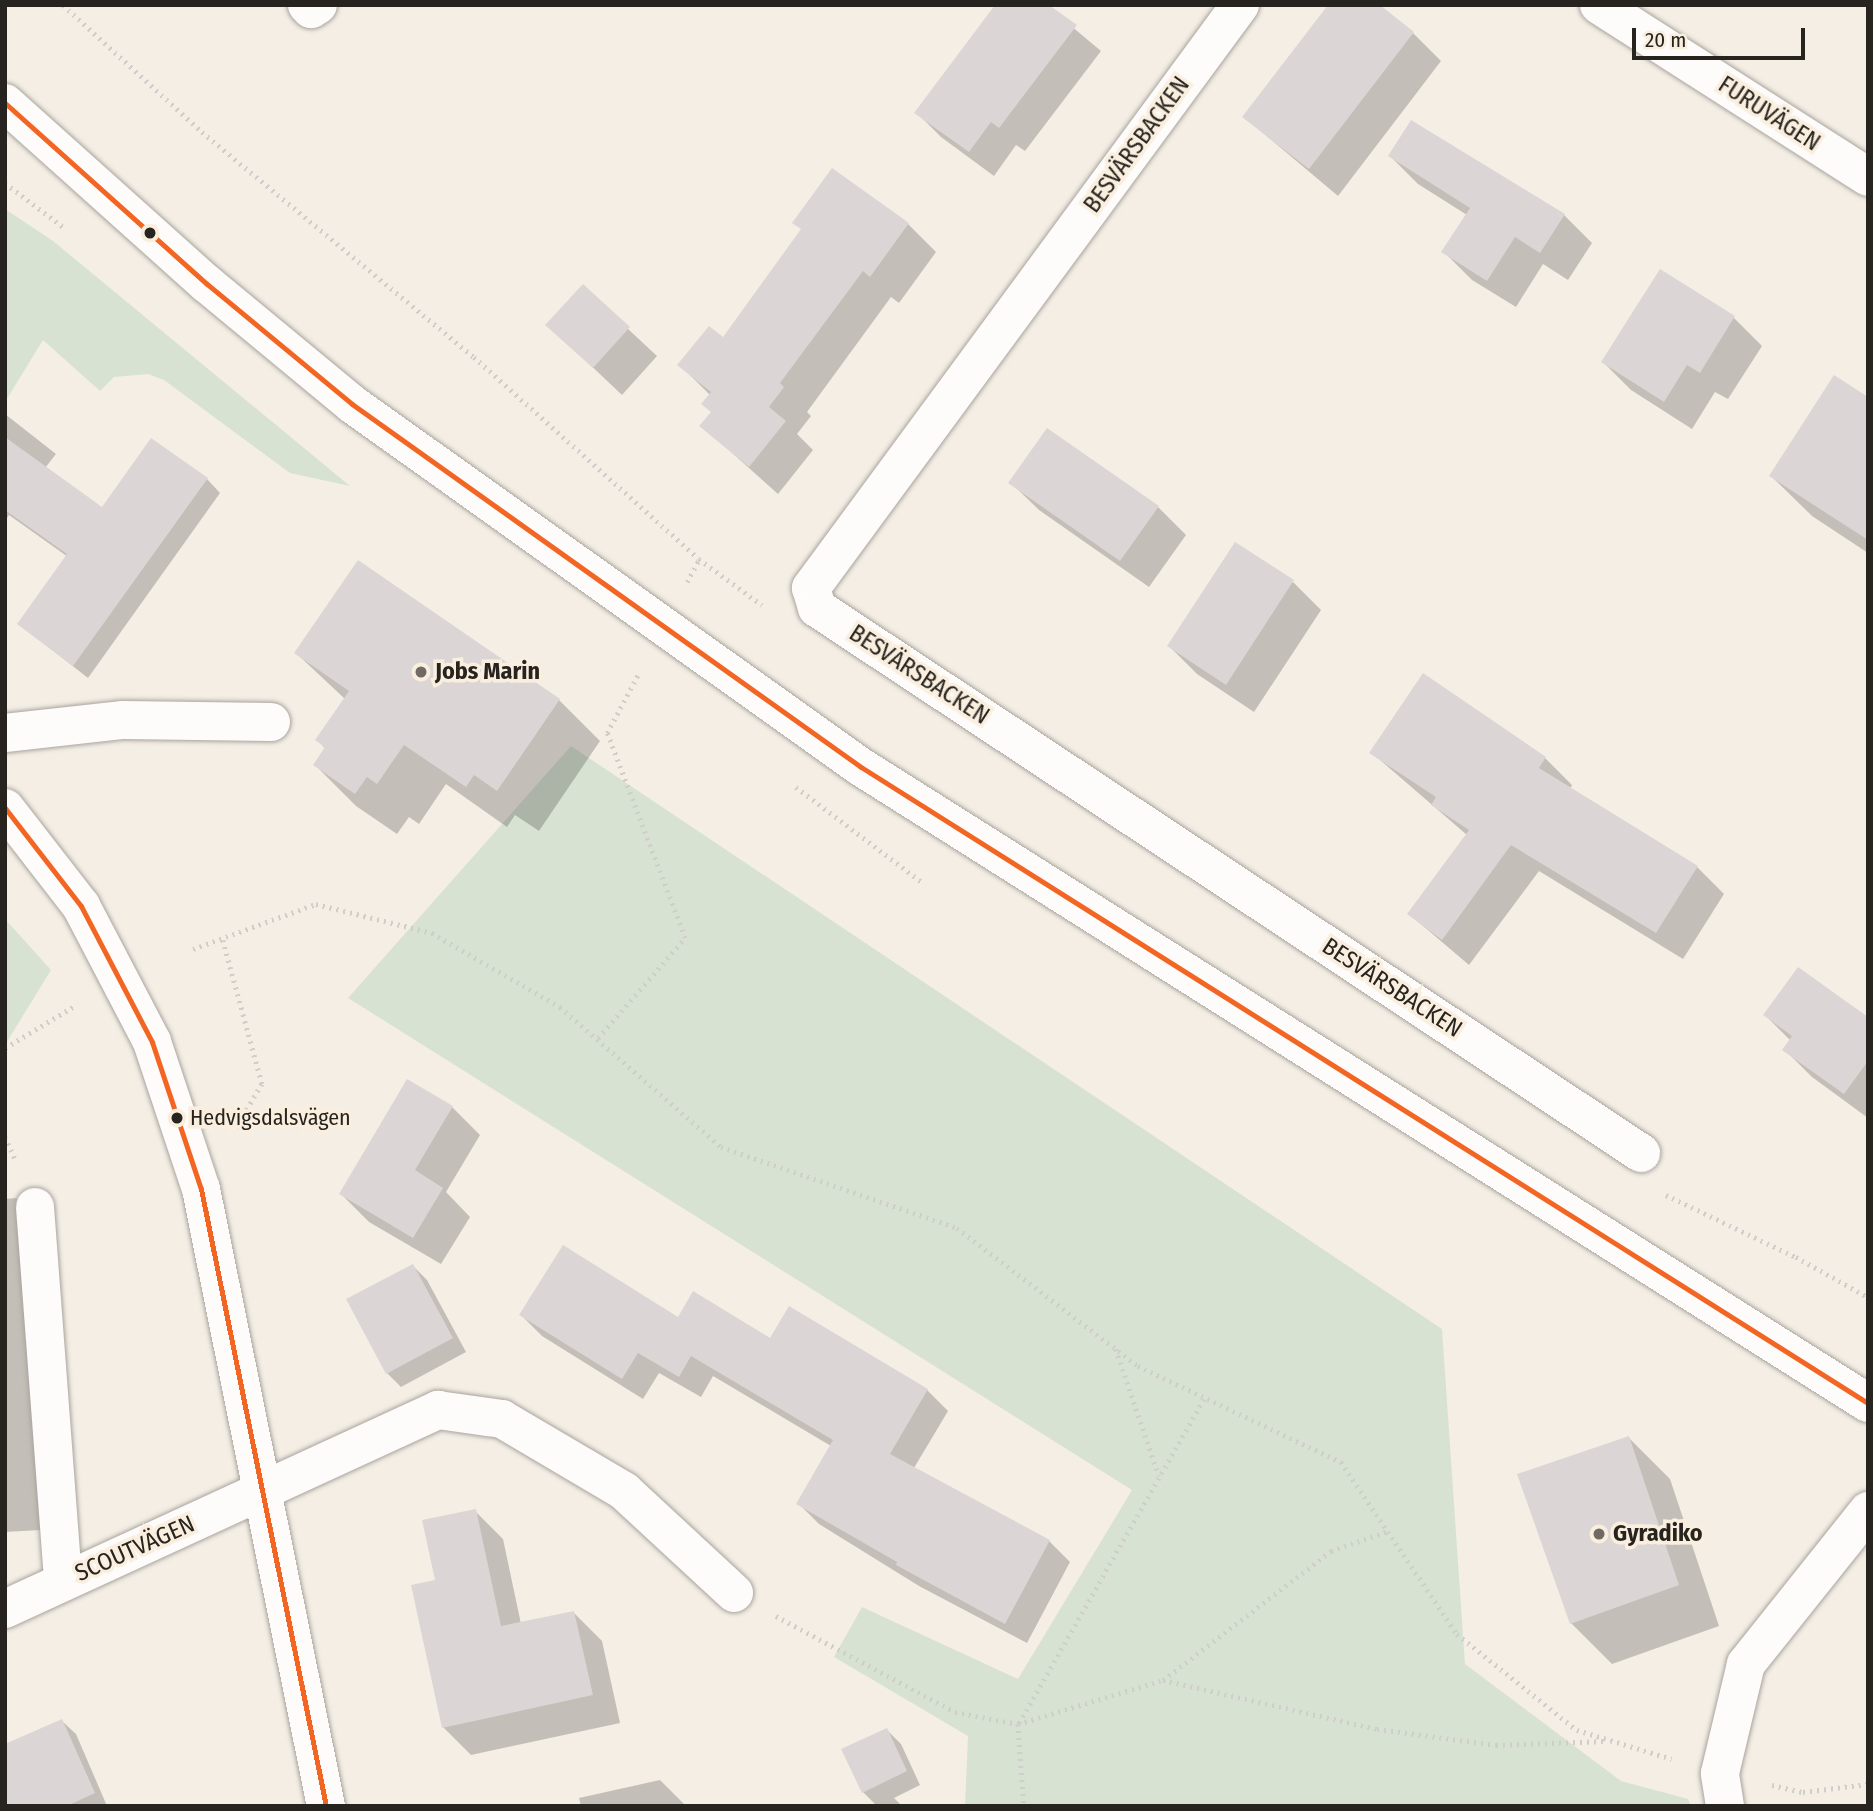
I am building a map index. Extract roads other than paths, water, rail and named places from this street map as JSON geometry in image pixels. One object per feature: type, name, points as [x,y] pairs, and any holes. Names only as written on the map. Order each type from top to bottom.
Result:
[{"type":"street","points":[[307,5],[318,5]]},
{"type":"street","name":"BESVÄRSBACKEN","points":[[1240,5],[811,588],[817,608],[1641,1153]]},
{"type":"street","name":"FURUVÄGEN","points":[[1599,5],[1868,177]]},
{"type":"street","points":[[5,103],[207,284],[352,404],[860,768],[1868,1404]]},
{"type":"street","points":[[5,733],[123,720],[271,722]]},
{"type":"street","points":[[5,808],[81,906],[152,1042],[201,1189],[265,1491],[326,1806]]},
{"type":"street","points":[[35,1207],[63,1581]]},
{"type":"street","points":[[265,1491],[438,1410],[502,1419],[624,1491],[734,1593]]},
{"type":"street","name":"SCOUTVÄGEN","points":[[5,1609],[265,1491]]},
{"type":"street","points":[[1722,1789],[1746,1664],[1868,1511]]},
{"type":"place","name":"Jobs Marin","points":[[421,672]]},
{"type":"place","name":"Hedvigsdalsvägen","points":[[177,1118]]},
{"type":"place","name":"Gyradiko","points":[[1599,1534]]}]
